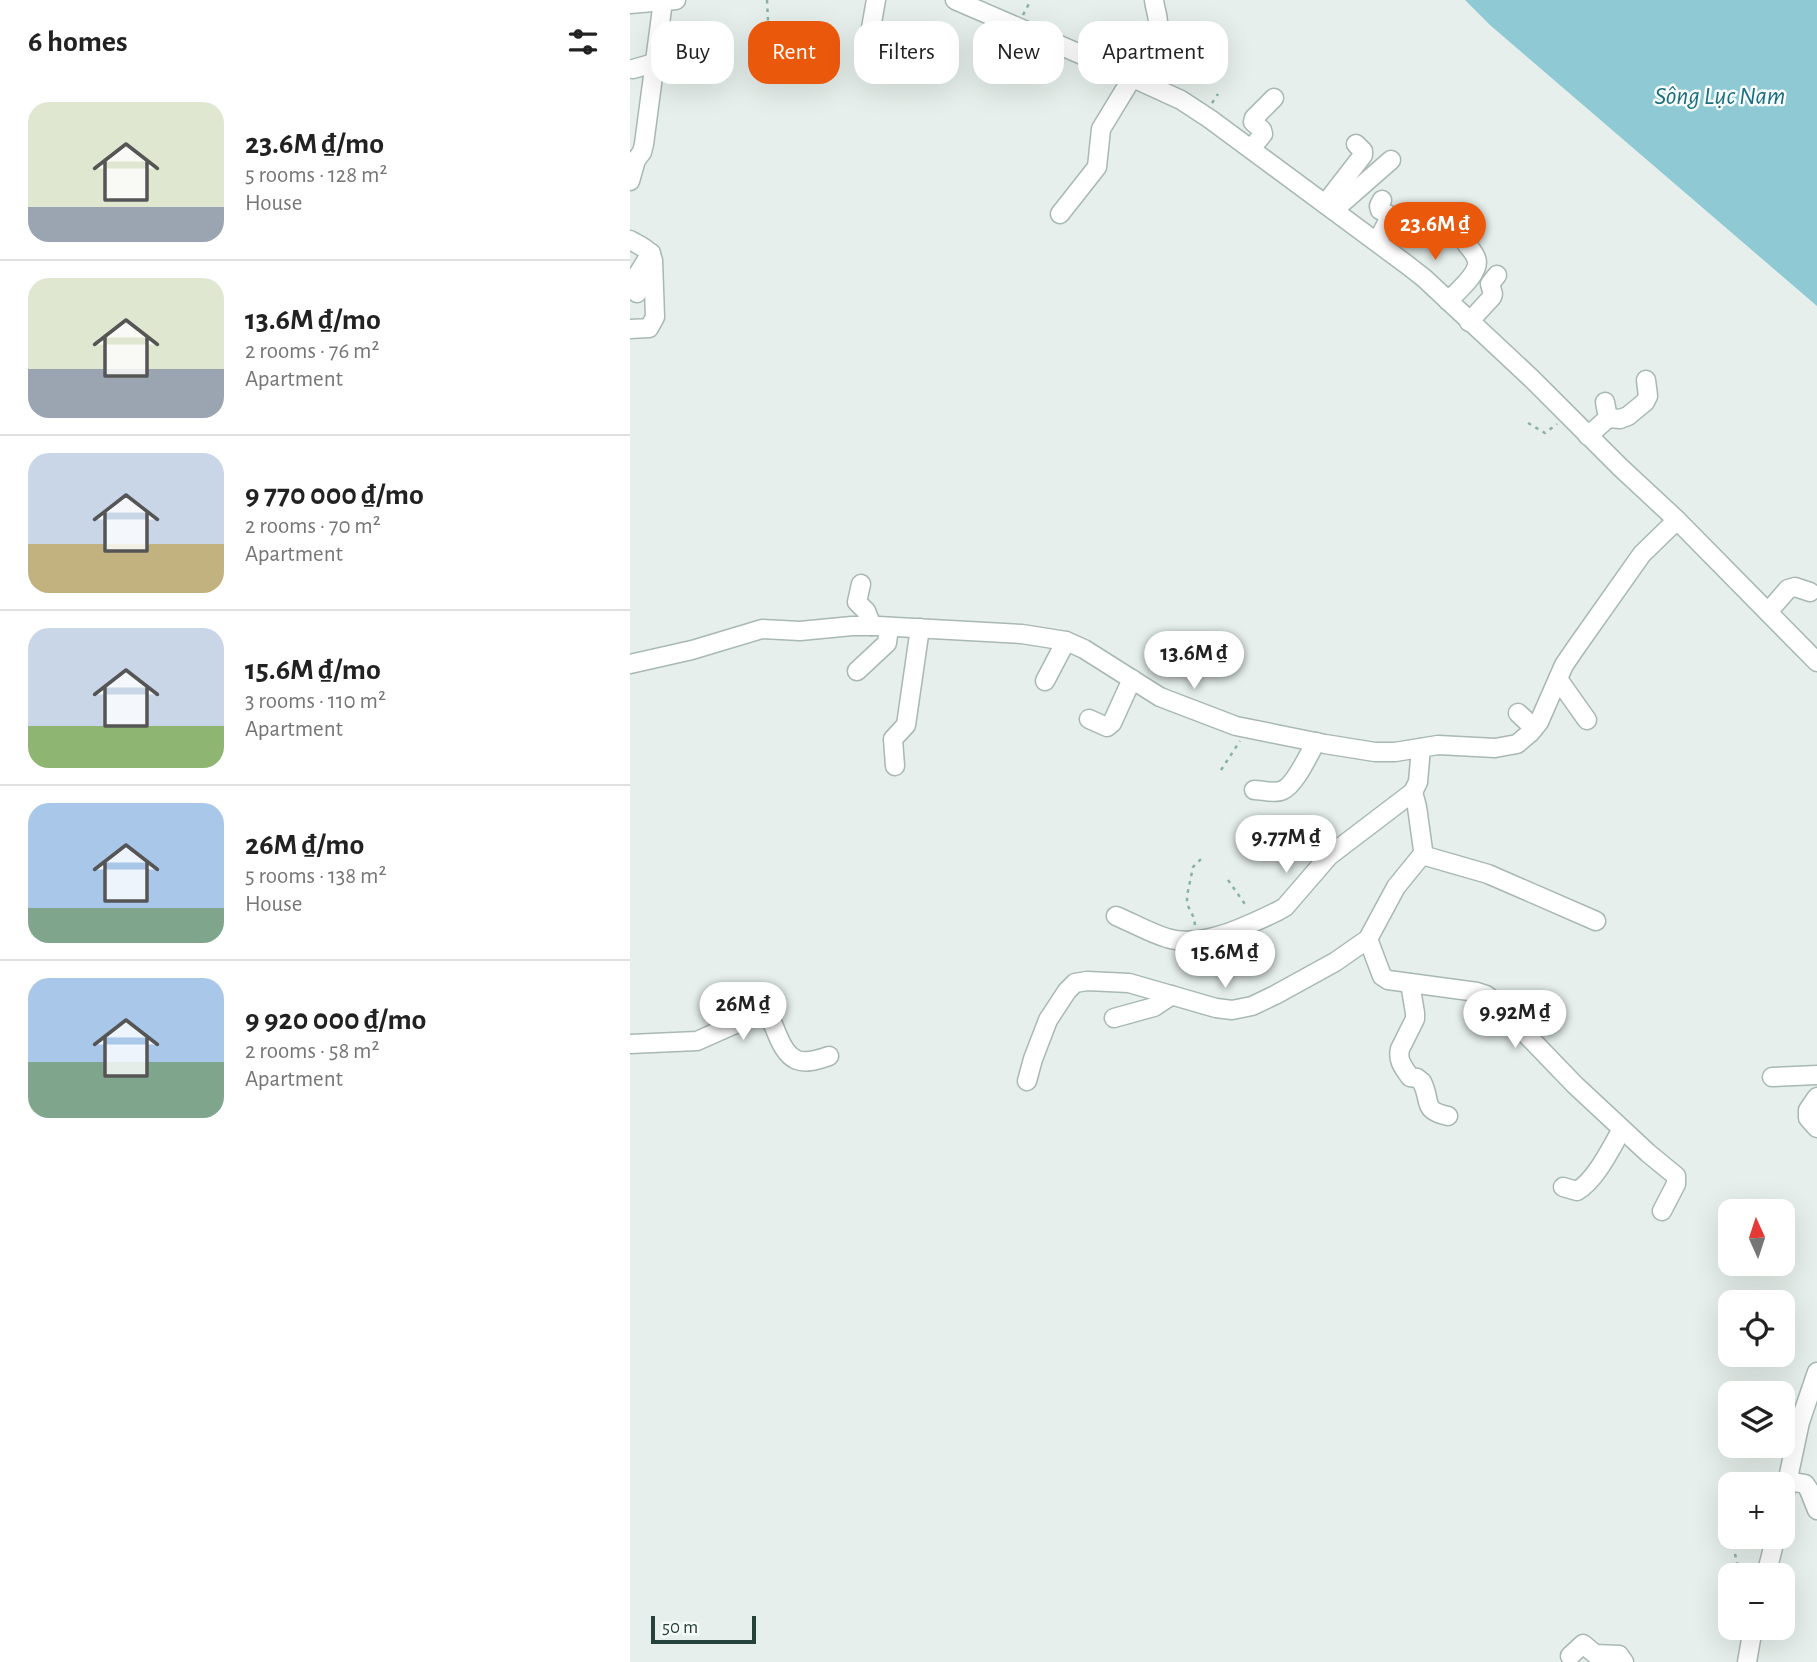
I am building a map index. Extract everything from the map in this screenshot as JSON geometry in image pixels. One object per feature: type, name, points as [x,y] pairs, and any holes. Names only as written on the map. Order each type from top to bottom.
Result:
[{"type":"street","points":[[872,21],[876,0]]},
{"type":"street","points":[[954,0],[1078,54]]},
{"type":"street","points":[[1154,0],[1158,21]]},
{"type":"street","points":[[633,3],[670,1],[665,21]]},
{"type":"street","points":[[633,69],[651,64]]},
{"type":"street","points":[[630,181],[644,144],[651,84]]},
{"type":"street","points":[[1060,214],[1097,167],[1101,130],[1131,84]]},
{"type":"street","points":[[1145,84],[1181,100],[1210,119],[1424,278],[1677,520],[1817,662]]},
{"type":"street","points":[[1251,149],[1263,134],[1253,122],[1254,118],[1274,98]]},
{"type":"street","points":[[1329,207],[1363,155],[1363,151],[1356,144]]},
{"type":"street","points":[[1329,207],[1391,160]]},
{"type":"street","points":[[1377,242],[1389,219],[1389,215],[1378,206],[1382,200]]},
{"type":"street","points":[[1448,301],[1475,272],[1476,257],[1466,243],[1473,231]]},
{"type":"street","points":[[630,240],[651,253],[654,317],[649,328],[630,329]]},
{"type":"street","points":[[637,293],[638,274],[651,253]]},
{"type":"street","points":[[1469,321],[1492,298],[1490,284],[1497,275]]},
{"type":"street","points":[[1588,436],[1607,410],[1620,419],[1645,402],[1648,396],[1647,380]]},
{"type":"street","points":[[630,664],[692,650],[762,629],[810,631],[880,626],[1022,634],[1066,640],[1160,697],[1236,726],[1375,752],[1438,745],[1508,747],[1517,744],[1539,722],[1564,665],[1642,554],[1677,520]]},
{"type":"street","points":[[857,671],[887,643],[880,626],[858,603],[861,584]]},
{"type":"street","points":[[1768,612],[1787,589],[1795,587],[1810,592]]},
{"type":"street","points":[[895,766],[893,739],[906,725],[920,628]]},
{"type":"street","points":[[1045,681],[1066,640]]},
{"type":"street","points":[[1089,719],[1107,727],[1112,723],[1132,679]]},
{"type":"street","points":[[1558,679],[1587,720]]},
{"type":"street","points":[[1518,713],[1534,728]]},
{"type":"street","points":[[1254,790],[1278,792],[1286,789],[1316,742]]},
{"type":"street","points":[[1116,916],[1166,938],[1193,942],[1258,921],[1285,907],[1329,856],[1413,792],[1418,782],[1421,748]]},
{"type":"street","points":[[1027,1081],[1032,1059],[1048,1020],[1075,983],[1129,983],[1216,1008],[1232,1010],[1252,1006],[1275,995],[1335,962],[1368,939],[1396,887],[1422,855],[1413,792]]},
{"type":"street","points":[[1422,855],[1488,874],[1596,921]]},
{"type":"street","points":[[1368,939],[1382,976],[1388,980],[1477,992],[1486,995],[1503,1010],[1575,1085],[1676,1176],[1676,1184],[1662,1211]]},
{"type":"street","points":[[1410,983],[1415,1019],[1400,1049],[1401,1065],[1410,1077],[1422,1082],[1433,1113],[1448,1116]]},
{"type":"street","points":[[1114,1018],[1154,1007],[1172,995]]},
{"type":"street","points":[[630,1044],[697,1041],[760,1013],[767,1014],[771,1019],[789,1056],[799,1062],[814,1062],[830,1056]]},
{"type":"street","points":[[1772,1077],[1817,1075]]},
{"type":"street","points":[[1817,1097],[1808,1110],[1808,1118],[1817,1128]]},
{"type":"street","points":[[1563,1187],[1577,1191],[1583,1188],[1622,1129]]},
{"type":"street","points":[[1790,1472],[1800,1422],[1816,1376]]},
{"type":"street","points":[[1795,1482],[1805,1484],[1817,1510]]},
{"type":"street","points":[[1747,1662],[1751,1640]]},
{"type":"street","points":[[1570,1656],[1583,1644],[1595,1654],[1619,1655],[1624,1662]]},
{"type":"path","points":[[767,0],[768,20]]},
{"type":"path","points":[[1528,423],[1545,433],[1566,414]]},
{"type":"path","points":[[1222,771],[1244,735],[1251,729]]},
{"type":"path","points":[[1193,942],[1195,922],[1186,904],[1187,896],[1193,867],[1204,856]]},
{"type":"path","points":[[1228,880],[1258,921]]},
{"type":"path","points":[[1735,1554],[1737,1563]]},
{"type":"water","name":"Sông Lục Nam","points":[[1465,0],[1817,0],[1817,306],[1490,25]]}]
